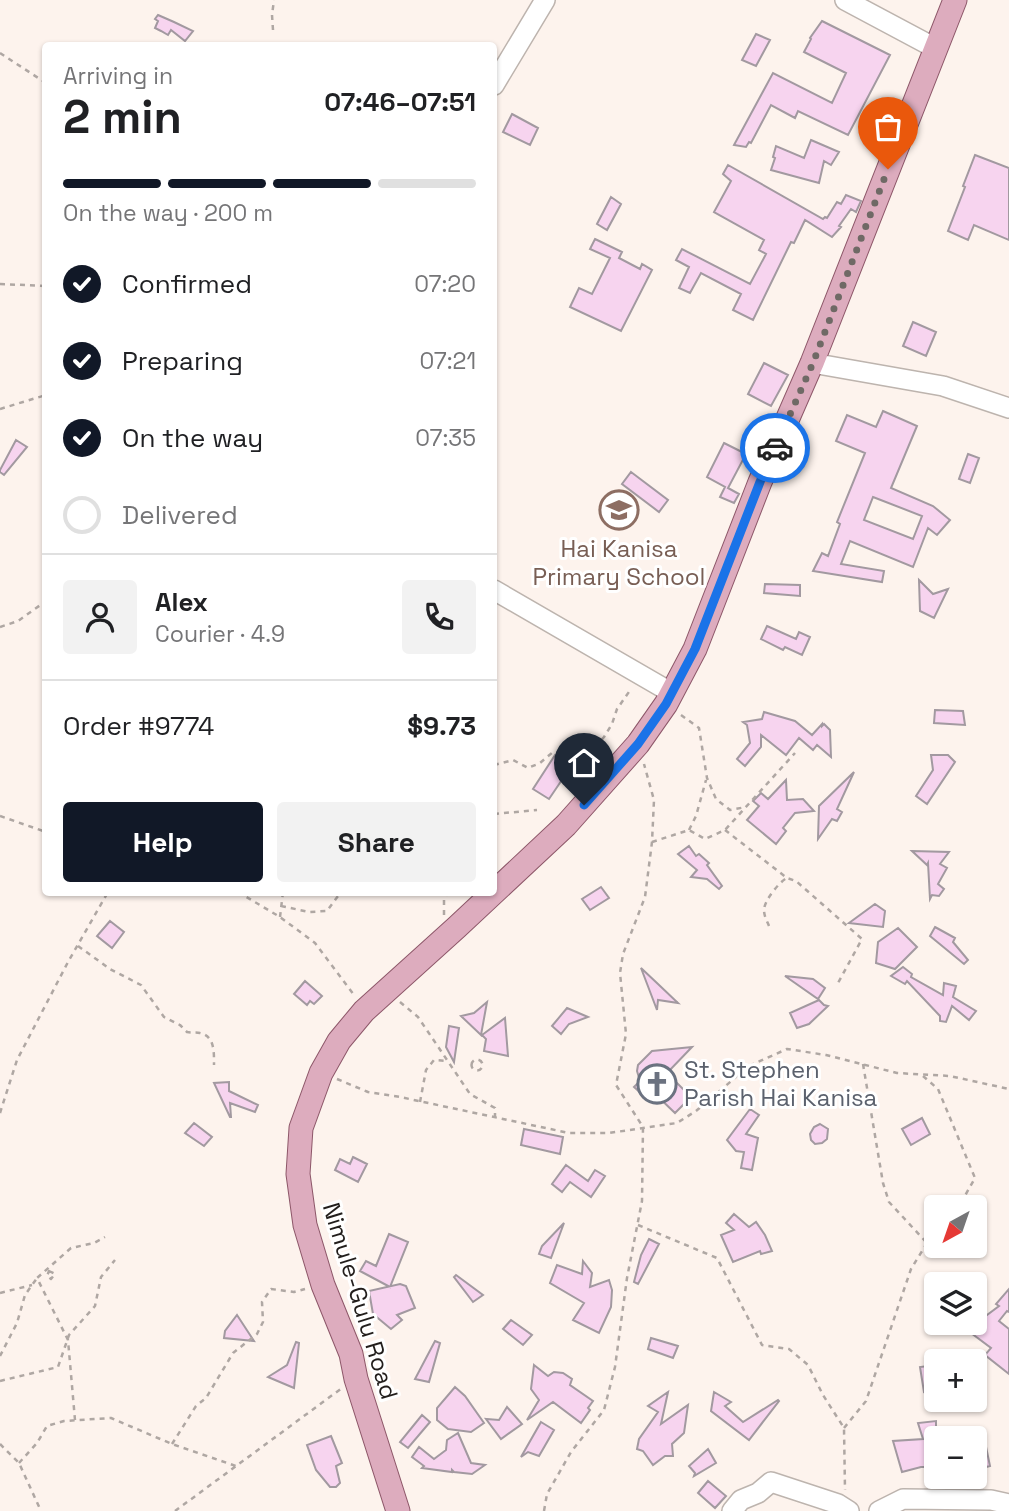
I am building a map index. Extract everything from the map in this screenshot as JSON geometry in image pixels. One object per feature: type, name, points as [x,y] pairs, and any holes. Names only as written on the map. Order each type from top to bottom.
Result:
[{"type":"main road","name":"Nimule-Gulu Road","points":[[497,889],[566,825],[638,744],[669,698],[695,649],[760,482],[813,363],[955,0]]},
{"type":"main road","name":"Nimule-Gulu Road","points":[[398,1511],[356,1379],[351,1354],[323,1285],[304,1225],[298,1174],[301,1128],[321,1073],[339,1041],[363,1011],[489,896]]},
{"type":"street","points":[[497,80],[545,0]]},
{"type":"street","points":[[845,0],[935,48]]},
{"type":"street","points":[[813,363],[943,386],[1009,408]]},
{"type":"street","points":[[497,592],[669,698]]},
{"type":"street","points":[[732,1511],[741,1500],[758,1493],[771,1482],[848,1505]]},
{"type":"street","points":[[879,1511],[903,1499],[991,1500],[1009,1504]]},
{"type":"path","points":[[273,30],[274,0]]},
{"type":"path","points":[[0,53],[42,80]]},
{"type":"path","points":[[0,284],[42,286]]},
{"type":"path","points":[[0,410],[42,396]]},
{"type":"path","points":[[0,627],[18,621],[42,604]]},
{"type":"path","points":[[497,764],[513,760],[528,768],[540,763],[553,752],[578,765],[604,737],[625,697],[637,682]]},
{"type":"path","points":[[669,698],[699,728],[707,778],[716,799],[730,810],[746,807]]},
{"type":"path","points":[[544,1511],[547,1494],[565,1462],[604,1409],[615,1367],[627,1278],[642,1201],[643,1127],[616,1085],[626,1034],[620,973],[623,954],[645,897],[652,842],[654,800],[638,744]]},
{"type":"path","points":[[689,830],[705,839],[725,830],[794,753]]},
{"type":"path","points":[[652,842],[689,830],[707,778]]},
{"type":"path","points":[[497,814],[537,810]]},
{"type":"path","points":[[0,816],[42,831]]},
{"type":"path","points":[[725,830],[787,878],[796,881],[862,939],[838,983]]},
{"type":"path","points":[[769,926],[764,906],[780,882],[787,878]]},
{"type":"path","points":[[0,1113],[17,1060],[106,896]]},
{"type":"path","points":[[245,896],[280,917],[315,943],[348,986],[363,1011]]},
{"type":"path","points":[[280,917],[283,896]]},
{"type":"path","points":[[281,906],[309,912],[327,911],[338,896]]},
{"type":"path","points":[[78,946],[110,969],[141,985],[164,1017],[187,1032],[199,1032],[207,1036],[214,1047],[214,1065]]},
{"type":"path","points":[[387,990],[418,1017],[470,1094],[495,1108],[495,1118]]},
{"type":"path","points":[[321,1073],[368,1092],[569,1133],[609,1133],[677,1123],[696,1111],[749,1066],[787,1049],[826,1055],[897,1073],[950,1076],[1009,1089]]},
{"type":"path","points":[[420,1102],[426,1070],[434,1060],[448,1061]]},
{"type":"path","points":[[863,1065],[883,1182],[889,1202],[924,1240]]},
{"type":"path","points":[[922,1074],[938,1089],[975,1178],[965,1195]]},
{"type":"path","points":[[638,1225],[717,1258],[762,1345],[789,1349],[808,1365],[844,1428],[845,1488],[848,1505]]},
{"type":"path","points":[[0,1356],[18,1323],[25,1295],[37,1278],[71,1248],[94,1243],[105,1237]]},
{"type":"path","points":[[844,1428],[866,1401],[911,1269],[924,1248]]},
{"type":"path","points":[[0,1381],[58,1367],[69,1335],[95,1306],[101,1277],[115,1260]]},
{"type":"path","points":[[37,1278],[68,1340],[75,1421]]},
{"type":"path","points":[[0,1293],[32,1285]]},
{"type":"path","points":[[172,1444],[196,1406],[206,1398],[233,1353],[257,1334],[263,1322],[262,1302],[271,1289],[294,1292],[323,1285]]},
{"type":"path","points":[[175,1511],[356,1379]]},
{"type":"path","points":[[19,1463],[37,1443],[47,1426],[64,1422],[111,1419],[236,1466]]},
{"type":"path","points":[[0,1444],[19,1463],[41,1511]]},
{"type":"building","points":[[158,15],[193,31],[185,41],[171,30],[168,35],[155,28]]},
{"type":"building","points":[[822,21],[890,55],[848,135],[798,111],[795,118],[771,105],[751,143],[746,147],[734,145],[773,73],[832,103],[846,73],[804,52]]},
{"type":"building","points":[[756,34],[770,40],[756,66],[742,60]]},
{"type":"building","points":[[512,114],[538,128],[530,145],[503,132]]},
{"type":"building","points":[[811,140],[839,152],[831,165],[824,161],[819,183],[771,170],[776,146],[804,158]]},
{"type":"building","points":[[975,155],[1009,168],[1009,240],[974,225],[968,240],[948,231]]},
{"type":"building","points":[[728,165],[823,219],[827,218],[837,202],[841,204],[846,195],[861,201],[856,212],[851,209],[832,237],[805,220],[794,243],[791,242],[753,320],[733,310],[741,294],[701,273],[690,293],[679,288],[689,267],[676,260],[682,249],[750,284],[766,254],[759,250],[764,240],[714,212],[731,181],[723,174]]},
{"type":"building","points":[[611,197],[621,204],[607,230],[597,224]]},
{"type":"building","points":[[595,239],[622,252],[619,258],[640,269],[642,264],[652,270],[621,331],[570,307],[579,288],[592,294],[610,258],[590,249]]},
{"type":"building","points":[[913,322],[936,332],[926,356],[903,346]]},
{"type":"building","points":[[764,363],[788,375],[771,406],[748,394]]},
{"type":"building","points":[[883,411],[917,426],[891,488],[933,506],[950,520],[937,535],[928,528],[913,567],[850,541],[841,564],[884,571],[882,582],[813,571],[822,553],[828,556],[840,524],[837,522],[865,453],[836,441],[847,415],[876,427]],"holes":[[[873,497],[922,516],[913,539],[864,520]]]},
{"type":"building","points":[[16,440],[27,447],[4,475],[0,470]]},
{"type":"building","points":[[724,443],[746,454],[728,488],[739,494],[734,503],[720,497],[725,487],[707,477]]},
{"type":"building","points":[[968,454],[979,458],[970,483],[959,479]]},
{"type":"building","points":[[631,472],[668,500],[659,512],[622,484]]},
{"type":"building","points":[[919,580],[933,594],[948,589],[934,618],[920,611]]},
{"type":"building","points":[[765,584],[800,585],[800,596],[764,593]]},
{"type":"building","points":[[767,626],[796,639],[799,632],[810,637],[802,655],[785,647],[783,650],[761,639]]},
{"type":"building","points":[[935,710],[963,711],[965,725],[934,723]]},
{"type":"building","points":[[764,712],[795,721],[812,735],[824,724],[830,730],[831,757],[817,745],[813,750],[799,738],[786,755],[761,735],[761,747],[745,766],[737,759],[750,743],[747,725],[743,722],[762,719]]},
{"type":"building","points":[[555,755],[572,765],[549,799],[533,789]]},
{"type":"building","points":[[931,755],[948,755],[955,762],[927,804],[916,796],[933,770]]},
{"type":"building","points":[[854,772],[837,809],[842,812],[837,821],[832,819],[818,839],[819,806]]},
{"type":"building","points":[[786,780],[787,800],[803,799],[814,811],[795,813],[783,828],[786,831],[776,844],[747,820],[759,806],[753,801],[761,793],[768,799]]},
{"type":"building","points":[[689,846],[696,856],[699,854],[709,863],[707,865],[722,886],[719,889],[707,879],[691,877],[697,870],[678,854]]},
{"type":"building","points":[[912,851],[949,852],[940,864],[947,868],[938,884],[944,889],[939,896],[932,895],[930,899],[928,863],[927,865]]},
{"type":"building","points":[[601,887],[609,898],[590,910],[582,899]]},
{"type":"building","points":[[875,904],[885,911],[883,927],[849,923]]},
{"type":"building","points":[[110,921],[124,932],[112,948],[97,936]]},
{"type":"building","points":[[935,927],[955,938],[953,942],[968,960],[964,964],[930,936]]},
{"type":"building","points":[[898,928],[917,947],[895,969],[876,963],[878,942]]},
{"type":"building","points":[[903,967],[912,974],[911,977],[943,995],[944,983],[956,986],[953,997],[976,1011],[969,1020],[952,1006],[946,1022],[940,1021],[940,1016],[907,981],[905,984],[891,976]]},
{"type":"building","points":[[641,968],[678,1003],[658,1000],[657,1010]]},
{"type":"building","points":[[785,976],[813,979],[825,988],[818,999]]},
{"type":"building","points":[[305,981],[322,996],[314,1004],[310,1001],[307,1005],[294,994]]},
{"type":"building","points":[[819,1000],[828,1006],[809,1024],[797,1028],[790,1013]]},
{"type":"building","points":[[487,1002],[481,1035],[461,1016],[474,1013]]},
{"type":"building","points":[[567,1008],[588,1017],[569,1024],[561,1034],[552,1026]]},
{"type":"building","points":[[505,1018],[508,1056],[484,1051],[486,1039],[482,1035]]},
{"type":"building","points":[[449,1026],[459,1028],[454,1062],[446,1047]]},
{"type":"building","name":"St. Stephen Parish Hai Kanisa","points":[[692,1047],[667,1073],[691,1097],[675,1113],[650,1089],[644,1096],[634,1087],[640,1081],[638,1065],[652,1051]]},
{"type":"building","points":[[229,1082],[229,1091],[258,1105],[255,1112],[230,1103],[230,1117],[214,1083]]},
{"type":"building","points":[[750,1109],[759,1115],[746,1134],[758,1138],[752,1170],[741,1168],[744,1152],[736,1151],[727,1140]]},
{"type":"building","points":[[922,1118],[930,1134],[911,1145],[902,1129]]},
{"type":"building","points":[[194,1123],[212,1137],[204,1146],[185,1133]]},
{"type":"building","points":[[820,1124],[828,1129],[827,1139],[815,1144],[810,1134],[814,1127]]},
{"type":"building","points":[[524,1129],[563,1137],[560,1154],[521,1145]]},
{"type":"building","points":[[353,1157],[367,1164],[358,1182],[335,1170],[340,1159],[350,1164]]},
{"type":"building","points":[[566,1165],[588,1181],[595,1170],[605,1176],[591,1197],[570,1182],[562,1192],[552,1184]]},
{"type":"building","points":[[734,1214],[749,1227],[756,1222],[772,1251],[761,1254],[760,1251],[733,1262],[721,1235],[734,1230],[726,1223]]},
{"type":"building","points":[[564,1223],[551,1258],[539,1254],[542,1246]]},
{"type":"building","points":[[389,1234],[408,1242],[390,1287],[360,1271],[366,1261],[376,1266]]},
{"type":"building","points":[[649,1239],[659,1244],[638,1284],[634,1282],[641,1255]]},
{"type":"building","points":[[583,1261],[592,1273],[590,1287],[609,1280],[612,1290],[611,1307],[599,1333],[573,1320],[584,1303],[550,1283],[557,1265],[582,1274]]},
{"type":"building","points":[[456,1275],[483,1295],[473,1302],[454,1277]]},
{"type":"building","points":[[400,1284],[406,1286],[415,1308],[397,1315],[402,1320],[391,1329],[373,1314],[369,1291]]},
{"type":"building","points":[[1009,1289],[1009,1312],[999,1321],[1009,1329],[1009,1374],[987,1357],[991,1348],[974,1335],[987,1335],[987,1315],[999,1306],[996,1304]]},
{"type":"building","points":[[237,1315],[254,1341],[224,1338],[225,1331]]},
{"type":"building","points":[[511,1320],[532,1335],[523,1345],[503,1329]]},
{"type":"building","points":[[651,1338],[678,1346],[673,1358],[648,1349]]},
{"type":"building","points":[[435,1341],[440,1343],[429,1382],[415,1379]]},
{"type":"building","points":[[296,1342],[299,1343],[294,1388],[268,1377],[287,1365]]},
{"type":"building","points":[[534,1365],[548,1376],[554,1372],[563,1373],[572,1379],[570,1385],[593,1401],[581,1423],[553,1402],[527,1420],[539,1400],[531,1389]]},
{"type":"building","points":[[924,1366],[924,1392],[920,1367]]},
{"type":"building","points":[[455,1387],[465,1396],[484,1423],[471,1432],[448,1429],[437,1420],[437,1408]]},
{"type":"building","points":[[668,1392],[661,1424],[688,1405],[684,1433],[672,1444],[673,1456],[665,1456],[653,1465],[643,1451],[637,1449],[639,1439],[658,1412],[648,1406]]},
{"type":"building","points":[[714,1392],[731,1402],[725,1406],[743,1422],[779,1401],[749,1440],[711,1411]]},
{"type":"building","points":[[507,1407],[522,1424],[501,1439],[486,1419],[499,1420]]},
{"type":"building","points":[[422,1415],[430,1422],[408,1448],[400,1442]]},
{"type":"building","points":[[936,1421],[936,1426],[924,1426],[924,1467],[902,1472],[893,1441],[923,1439],[918,1423]]},
{"type":"building","points":[[541,1422],[554,1430],[539,1456],[528,1452],[521,1457]]},
{"type":"building","points":[[458,1433],[471,1463],[485,1465],[472,1474],[422,1468],[424,1466],[412,1457],[419,1447],[434,1459],[446,1450],[447,1440]]},
{"type":"building","points":[[331,1436],[342,1463],[336,1466],[340,1483],[336,1487],[330,1487],[316,1470],[307,1445]]},
{"type":"building","points":[[708,1449],[716,1463],[694,1476],[695,1473],[689,1466]]},
{"type":"building","points":[[708,1481],[726,1496],[715,1508],[698,1493]]},
{"type":"way so far","points":[[775,448],[813,363],[888,169]]},
{"type":"place","name":"Hai Kanisa Primary School","points":[[619,510]]},
{"type":"place","name":"St. Stephen Parish Hai Kanisa","points":[[657,1084]]},
{"type":"route","points":[[584,805],[638,744],[666,704],[695,649],[775,448]]}]
